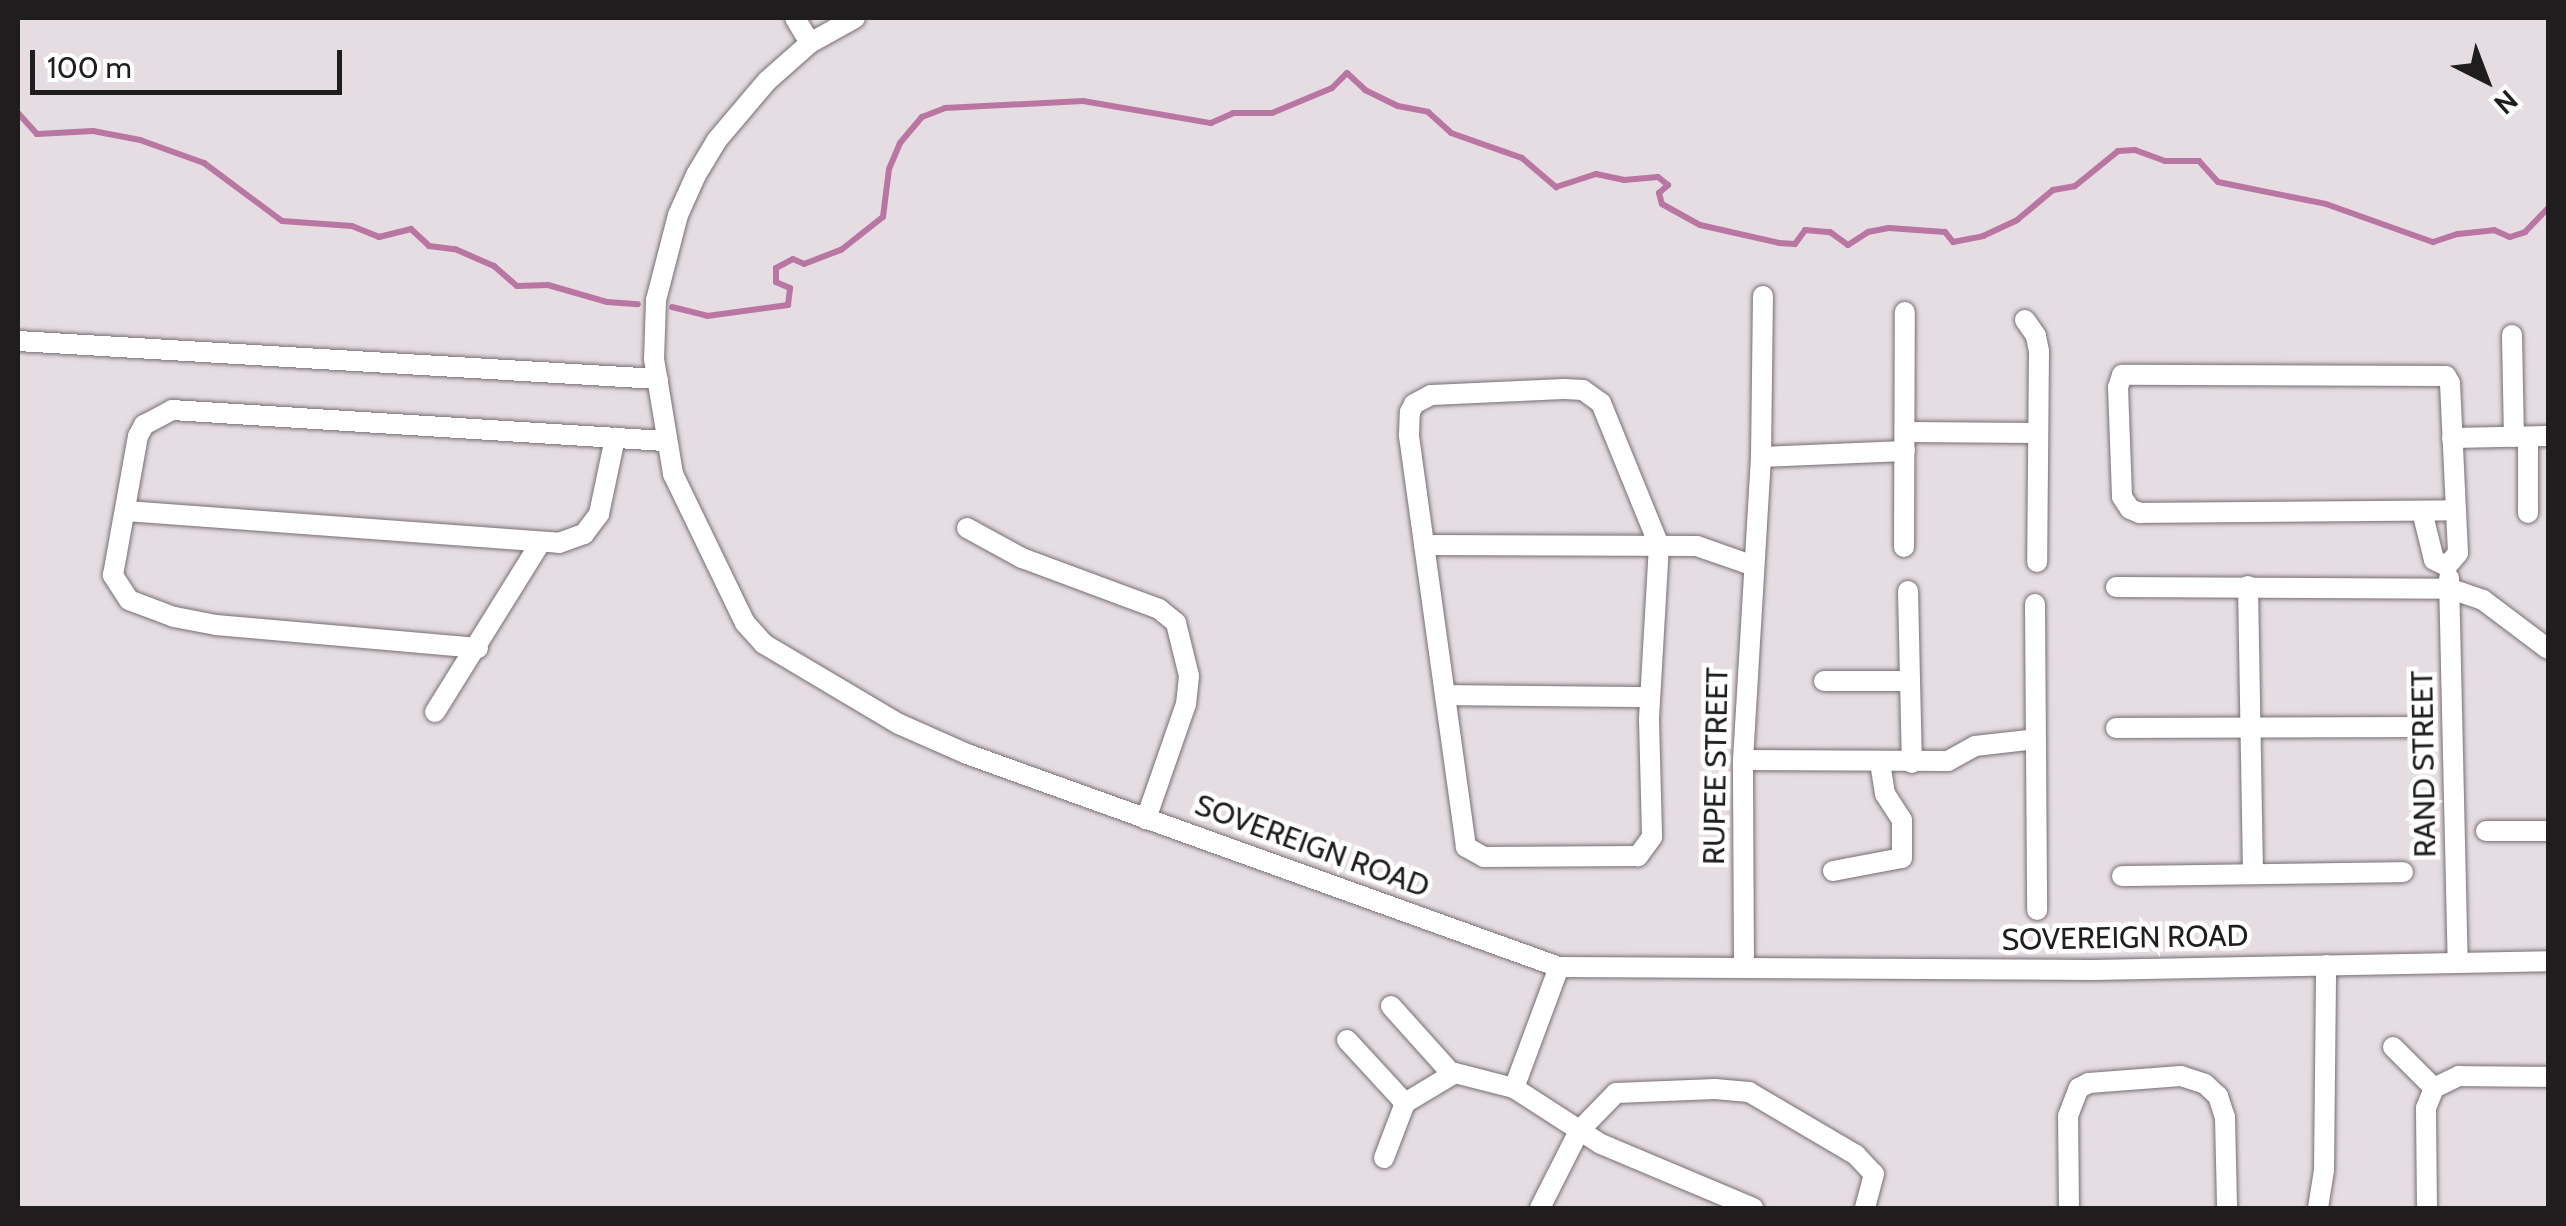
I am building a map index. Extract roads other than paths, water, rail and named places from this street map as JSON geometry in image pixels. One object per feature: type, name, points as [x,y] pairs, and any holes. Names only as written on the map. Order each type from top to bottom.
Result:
[{"type":"street","points":[[795,18],[810,44]]},
{"type":"street","name":"SOVEREIGN ROAD","points":[[855,18],[810,44],[742,108],[696,174],[678,215],[652,331],[673,474],[745,623],[764,644],[930,740],[1559,968],[2093,970],[2548,961]]},
{"type":"street","name":"RUPEE STREET","points":[[1744,968],[1744,760],[1751,565],[1761,457],[1763,296]]},
{"type":"street","points":[[1904,547],[1906,312]]},
{"type":"street","points":[[2025,320],[2039,351],[2037,562]]},
{"type":"street","points":[[2512,335],[2530,437],[2528,513]]},
{"type":"street","points":[[18,340],[658,379]]},
{"type":"street","points":[[2422,512],[2434,560],[2447,566],[2458,552],[2450,383],[2438,373],[2122,375],[2118,387],[2122,497],[2130,509],[2454,510]]},
{"type":"street","points":[[1582,390],[1602,403],[1659,546],[1650,697],[1652,837],[1647,850],[1638,856],[1484,857],[1466,847],[1409,434],[1414,404],[1431,395],[1582,390]]},
{"type":"street","points":[[478,648],[216,625],[129,600],[114,582],[138,436],[150,418],[172,410],[666,441]]},
{"type":"street","points":[[1761,457],[1905,442],[2038,434]]},
{"type":"street","points":[[2452,438],[2530,437]]},
{"type":"street","points":[[126,511],[542,542],[572,540],[591,528],[604,498],[615,438]]},
{"type":"street","points":[[967,528],[1022,558],[1159,608],[1176,624],[1190,676],[1186,704],[1146,818]]},
{"type":"street","points":[[435,712],[542,542]]},
{"type":"street","points":[[1424,545],[1698,546],[1751,565]]},
{"type":"street","name":"RAND STREET","points":[[2447,566],[2451,589],[2458,962]]},
{"type":"street","points":[[2248,586],[2253,874]]},
{"type":"street","points":[[2116,588],[2451,589],[2483,600],[2548,649]]},
{"type":"street","points":[[1908,591],[1912,763]]},
{"type":"street","points":[[2035,604],[2037,910]]},
{"type":"street","points":[[1824,681],[1908,681]]},
{"type":"street","points":[[1445,695],[1650,697]]},
{"type":"street","points":[[2116,728],[2414,727]]},
{"type":"street","points":[[1744,760],[1880,764],[1948,761],[1976,746],[2036,739]]},
{"type":"street","points":[[1833,871],[1902,858],[1902,820],[1885,794],[1880,764]]},
{"type":"street","points":[[2486,832],[2548,832]]},
{"type":"street","points":[[2122,876],[2403,872]]},
{"type":"street","points":[[2326,964],[2324,1168],[2329,1208]]},
{"type":"street","points":[[1514,1088],[1559,968]]},
{"type":"street","points":[[1390,1006],[1452,1074]]},
{"type":"street","points":[[1347,1040],[1405,1102]]},
{"type":"street","points":[[2393,1047],[2434,1088]]},
{"type":"street","points":[[1384,1158],[1405,1102],[1452,1074],[1470,1074],[1514,1088],[1579,1130],[1753,1208]]},
{"type":"street","points":[[2068,1208],[2068,1116],[2079,1088],[2089,1083],[2181,1076],[2206,1084],[2222,1107],[2227,1208]]},
{"type":"street","points":[[2427,1208],[2426,1108],[2434,1088],[2459,1076],[2548,1078]]},
{"type":"street","points":[[1540,1208],[1579,1130],[1606,1100],[1627,1090],[1749,1092],[1868,1164],[1874,1174],[1865,1208]]},
{"type":"street","points":[[2318,1208],[2324,1168]]},
{"type":"waterway","points":[[672,307],[707,316],[788,305],[790,288],[776,282],[776,268],[793,259],[804,264],[841,250],[883,217],[889,169],[900,143],[922,117],[945,108],[1083,101],[1211,123],[1233,113],[1272,113],[1332,88],[1347,73],[1365,90],[1398,106],[1428,112],[1451,133],[1522,158],[1556,187],[1596,174],[1624,180],[1658,177],[1668,185],[1659,193],[1662,204],[1700,225],[1779,243],[1795,244],[1805,230],[1830,232],[1848,245],[1868,232],[1889,228],[1945,232],[1953,242],[1983,236],[2017,220],[2053,190],[2075,186],[2118,151],[2135,150],[2165,161],[2199,161],[2218,182],[2326,204],[2433,242],[2458,234],[2494,230],[2510,237],[2525,232],[2548,208]]},
{"type":"waterway","points":[[18,113],[37,134],[93,131],[140,140],[204,163],[282,221],[352,226],[379,237],[411,229],[429,246],[455,249],[494,266],[517,286],[548,285],[607,302],[638,304]]}]
